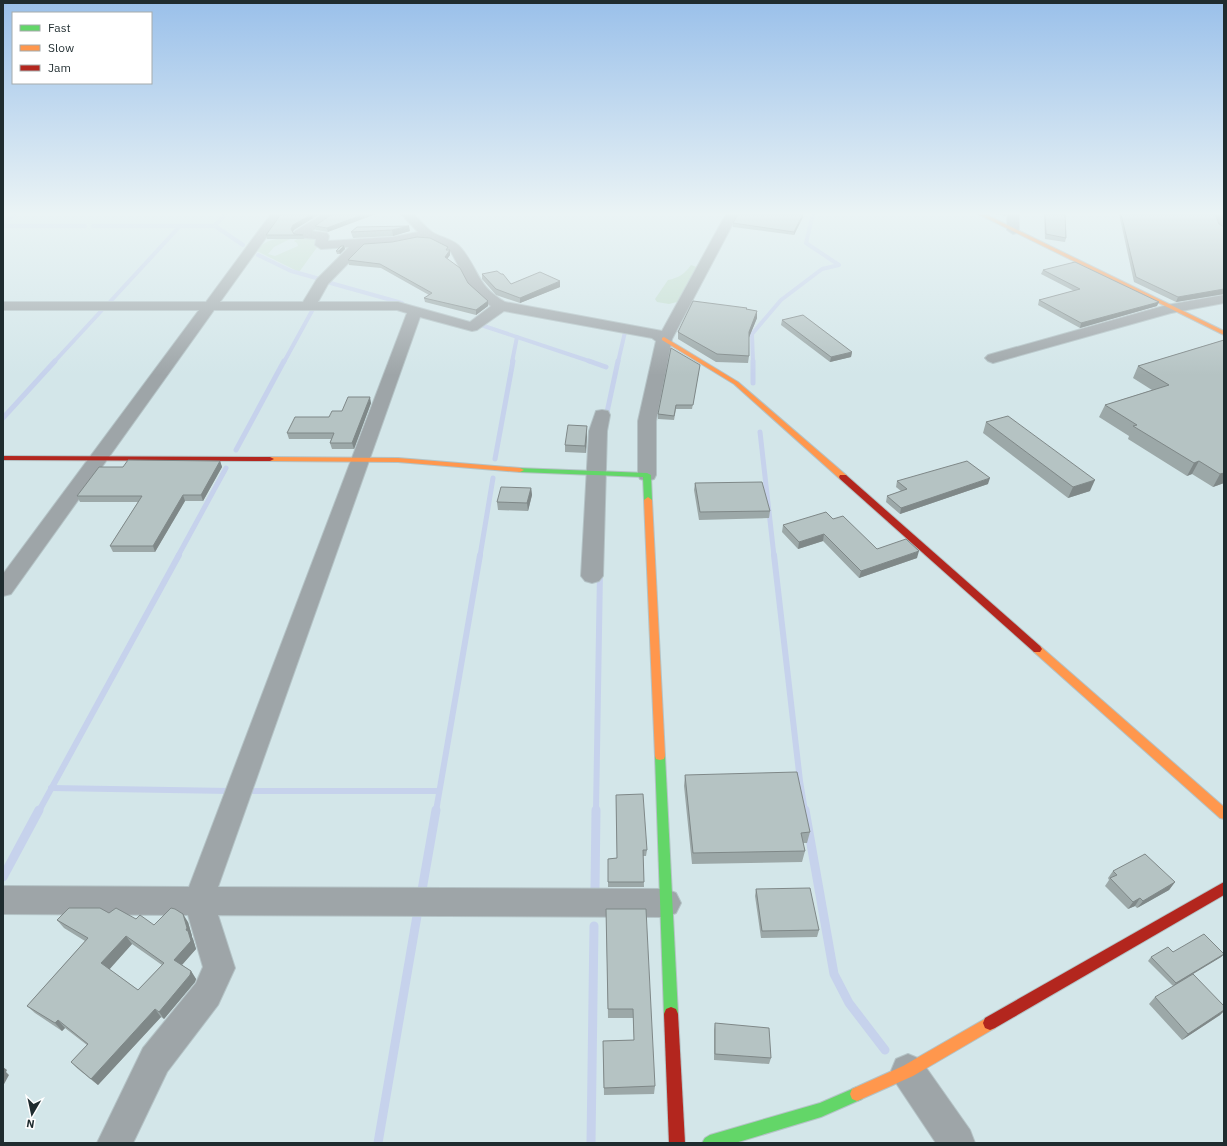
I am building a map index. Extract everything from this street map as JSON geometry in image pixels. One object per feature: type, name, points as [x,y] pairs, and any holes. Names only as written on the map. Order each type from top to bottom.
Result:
[{"type":"street","points":[[3,589],[239,267]]},
{"type":"street","points":[[308,306],[322,282],[336,267]]},
{"type":"street","points":[[466,267],[475,284],[488,298],[501,306],[656,334],[736,383],[1224,814]]},
{"type":"street","points":[[677,1143],[647,475],[647,421],[664,338],[671,329],[704,267]]},
{"type":"street","points":[[1089,267],[1224,333]]},
{"type":"street","points":[[993,358],[1173,309],[1224,299]]},
{"type":"street","points":[[3,306],[398,306],[472,327],[501,306]]},
{"type":"street","points":[[115,1143],[155,1060],[207,994],[219,968],[199,900],[415,311]]},
{"type":"street","points":[[592,576],[595,472],[598,431],[602,415]]},
{"type":"street","points":[[3,458],[398,460],[495,469],[647,475]]},
{"type":"street","points":[[710,1143],[821,1110],[908,1071],[1224,888]]},
{"type":"street","points":[[4,901],[199,900],[666,903]]},
{"type":"street","points":[[908,1071],[957,1143]]},
{"type":"green space","points":[[290,267],[302,267],[299,272]]},
{"type":"green space","points":[[689,267],[700,268],[681,301],[669,304],[657,302],[655,299],[668,280],[681,275]]},
{"type":"building","points":[[386,267],[459,267],[468,283],[488,301],[476,310],[424,298],[432,293]]},
{"type":"building","points":[[1053,267],[1087,267],[1159,302],[1081,323],[1039,300],[1080,289],[1043,270]]},
{"type":"building","points":[[1134,267],[1224,267],[1224,289],[1178,297],[1136,277]]},
{"type":"building","points":[[497,271],[503,274],[511,284],[540,272],[560,281],[520,298],[496,289],[482,274]]},
{"type":"building","points":[[693,301],[747,308],[746,309],[757,311],[749,332],[749,356],[717,354],[678,332]]},
{"type":"building","points":[[803,315],[852,352],[831,357],[782,320]]},
{"type":"building","points":[[1224,340],[1224,473],[1220,474],[1199,461],[1194,463],[1133,426],[1137,425],[1105,405],[1169,385],[1138,366]]},
{"type":"building","points":[[671,348],[700,365],[693,405],[676,405],[674,416],[658,414]]},
{"type":"building","points":[[348,397],[370,397],[352,443],[330,443],[334,433],[287,433],[295,417],[329,417],[332,411],[342,411]]},
{"type":"building","points":[[1008,416],[1095,480],[1073,487],[986,422]]},
{"type":"building","points":[[568,425],[587,426],[585,446],[565,445]]},
{"type":"building","points":[[128,460],[220,461],[201,495],[183,495],[153,546],[110,546],[142,496],[77,496],[99,467],[123,467]]},
{"type":"building","points":[[967,461],[990,478],[901,508],[887,496],[907,489],[897,481]]},
{"type":"building","points":[[762,482],[770,511],[700,512],[695,483]]},
{"type":"building","points":[[501,487],[531,488],[527,503],[497,502]]},
{"type":"building","points":[[826,512],[833,519],[843,516],[877,549],[906,539],[919,551],[861,571],[824,534],[799,542],[783,525]]},
{"type":"building","points":[[797,772],[810,832],[801,833],[805,851],[693,853],[685,775]]},
{"type":"building","points":[[643,794],[647,850],[643,850],[644,882],[608,882],[608,859],[617,858],[616,795]]},
{"type":"building","points":[[1145,854],[1175,882],[1143,901],[1140,898],[1133,902],[1110,878],[1117,875],[1113,871]]},
{"type":"building","points":[[810,888],[819,930],[762,931],[756,889]]},
{"type":"building","points":[[69,908],[100,908],[109,913],[116,908],[136,919],[140,915],[154,925],[171,908],[183,914],[187,928],[186,930],[188,931],[191,941],[174,960],[191,971],[190,975],[159,1012],[155,1009],[91,1079],[71,1062],[88,1044],[58,1020],[55,1023],[27,1006],[88,938],[57,920]],"holes":[[[126,936],[164,963],[138,990],[101,963]]]},
{"type":"building","points":[[606,909],[646,909],[655,1086],[604,1088],[603,1041],[634,1040],[633,1009],[608,1009]]},
{"type":"building","points":[[1204,934],[1224,954],[1176,983],[1151,957],[1168,947],[1173,952]]},
{"type":"building","points":[[1193,974],[1224,1006],[1224,1010],[1188,1034],[1155,997]]},
{"type":"building","points":[[715,1023],[769,1028],[771,1058],[715,1054]]},
{"type":"waterway","points":[[108,304],[142,267]]},
{"type":"waterway","points":[[284,267],[320,279]]},
{"type":"waterway","points":[[753,362],[752,334],[781,300],[822,269],[828,267]]},
{"type":"waterway","points":[[325,286],[327,282],[402,303]]},
{"type":"waterway","points":[[54,362],[103,309]]},
{"type":"waterway","points":[[284,362],[313,309]]},
{"type":"waterway","points":[[481,325],[517,337]]},
{"type":"waterway","points":[[618,362],[625,332]]},
{"type":"waterway","points":[[512,362],[517,337]]},
{"type":"waterway","points":[[517,337],[589,361]]},
{"type":"waterway","points":[[3,418],[55,361]]},
{"type":"waterway","points":[[236,450],[284,361]]},
{"type":"waterway","points":[[495,459],[513,361]]},
{"type":"waterway","points":[[589,361],[606,367]]},
{"type":"waterway","points":[[606,417],[618,361]]},
{"type":"waterway","points":[[753,362],[753,383]]},
{"type":"waterway","points":[[760,432],[774,556]]},
{"type":"waterway","points":[[178,556],[226,468]]},
{"type":"waterway","points":[[480,556],[493,478]]},
{"type":"waterway","points":[[52,788],[179,555]]},
{"type":"waterway","points":[[436,811],[480,555]]},
{"type":"waterway","points":[[774,555],[800,781],[805,811]]},
{"type":"waterway","points":[[596,811],[600,572]]},
{"type":"waterway","points":[[39,811],[52,788]]},
{"type":"waterway","points":[[52,788],[229,791]]},
{"type":"waterway","points":[[253,791],[439,791]]},
{"type":"waterway","points":[[3,877],[39,810]]},
{"type":"waterway","points":[[422,890],[436,810]]},
{"type":"waterway","points":[[595,888],[596,810]]},
{"type":"waterway","points":[[805,810],[834,974],[849,1003],[885,1050]]},
{"type":"waterway","points":[[378,1143],[418,910]]},
{"type":"waterway","points":[[591,1143],[594,926]]},
{"type":"traffic: fast","points":[[520,470],[647,475],[648,500]]},
{"type":"traffic: fast","points":[[660,756],[671,1014]]},
{"type":"traffic: fast","points":[[710,1143],[821,1110],[857,1094]]},
{"type":"traffic: slow","points":[[1090,267],[1224,333]]},
{"type":"traffic: slow","points":[[664,339],[736,383],[843,477]]},
{"type":"traffic: slow","points":[[270,459],[398,460],[520,470]]},
{"type":"traffic: slow","points":[[648,500],[660,756]]},
{"type":"traffic: slow","points":[[1037,649],[1224,814]]},
{"type":"traffic: slow","points":[[857,1094],[908,1071],[990,1023]]},
{"type":"traffic: jam","points":[[3,458],[270,459]]},
{"type":"traffic: jam","points":[[843,477],[1037,649]]},
{"type":"traffic: jam","points":[[990,1023],[1224,888]]},
{"type":"traffic: jam","points":[[671,1014],[677,1143]]}]
